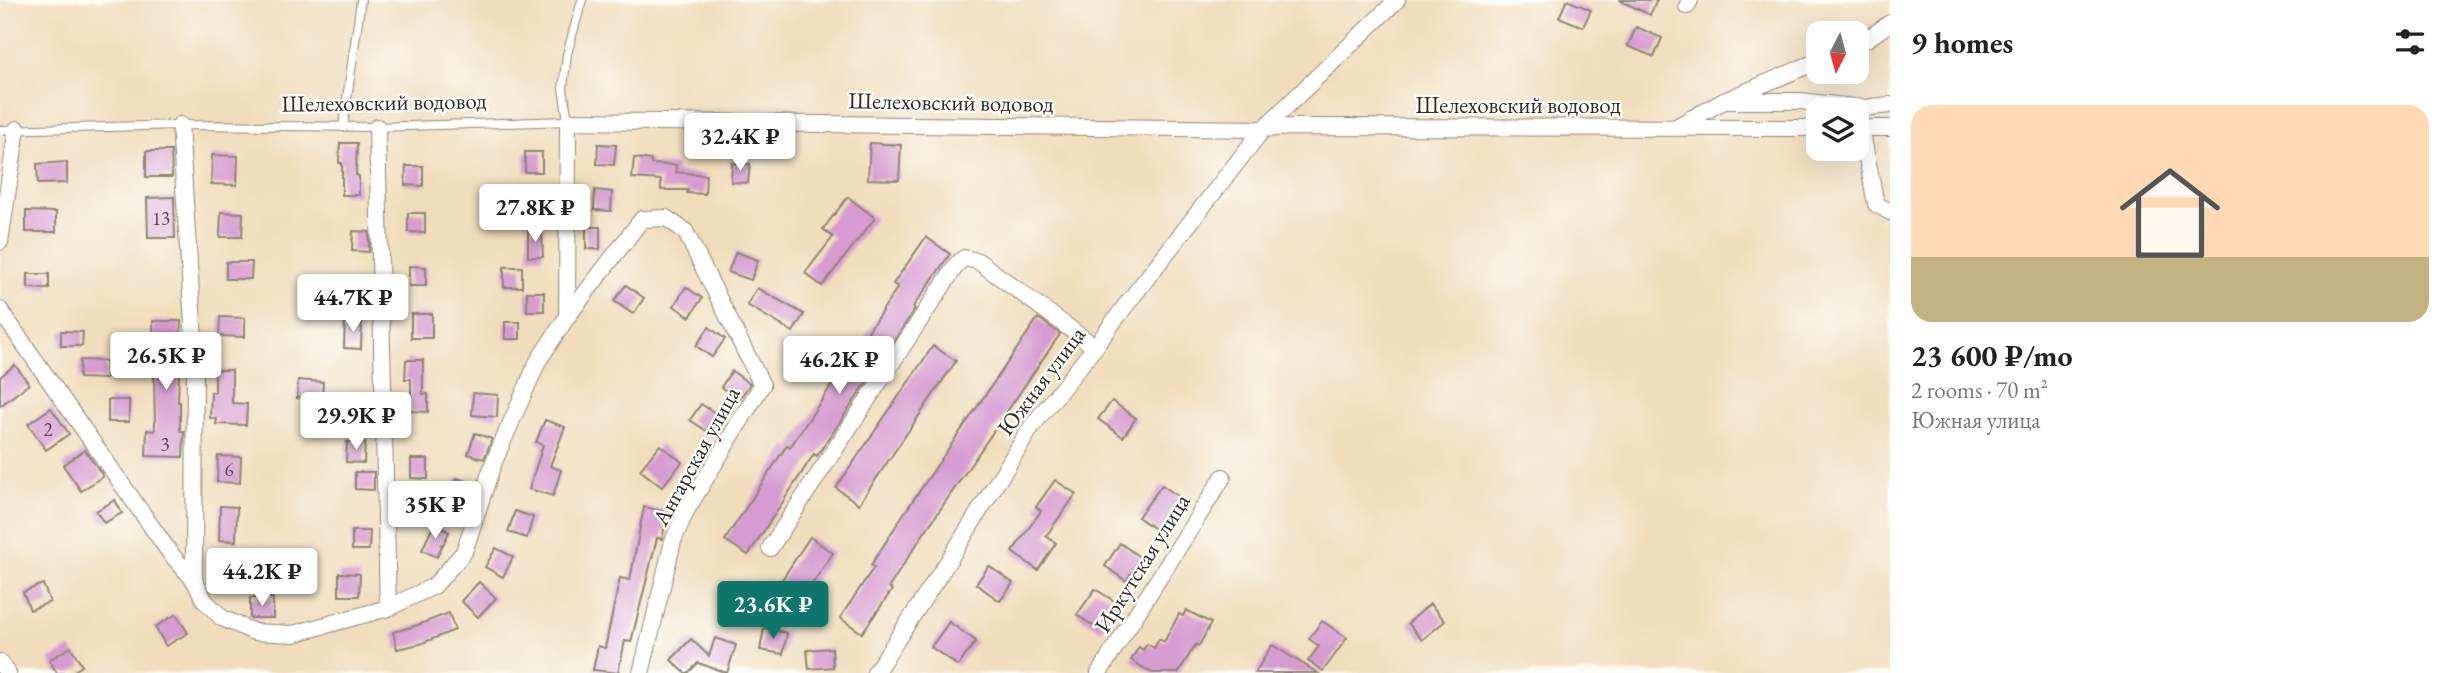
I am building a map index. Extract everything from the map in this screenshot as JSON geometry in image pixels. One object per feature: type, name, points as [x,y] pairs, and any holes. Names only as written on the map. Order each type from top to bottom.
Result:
[{"type":"street","name":"Южная улица","points":[[875,673],[949,561],[1032,426],[1263,129],[1397,0]]},
{"type":"street","points":[[1869,39],[1890,23]]},
{"type":"street","points":[[1674,128],[1724,101],[1806,66]]},
{"type":"street","points":[[1724,101],[1800,101],[1862,108],[1890,105]]},
{"type":"street","name":"Шелеховский водовод","points":[[568,121],[1263,129],[1806,128]]},
{"type":"street","points":[[0,310],[170,553],[194,580],[205,601],[222,618],[254,632],[293,634],[388,608],[434,586],[464,552],[493,464],[538,361],[567,317],[568,121]]},
{"type":"street","points":[[180,125],[195,355],[194,580]]},
{"type":"street","points":[[377,127],[388,608]]},
{"type":"street","points":[[1869,128],[1890,128]]},
{"type":"street","points":[[0,242],[8,129]]},
{"type":"street","points":[[1866,161],[1876,204],[1890,212]]},
{"type":"street","name":"Ангарская улица","points":[[567,317],[642,219],[666,218],[685,231],[762,385],[686,511],[673,541],[640,673]]},
{"type":"street","points":[[771,548],[957,264],[964,258],[978,261],[1095,347]]},
{"type":"street","name":"Иркутская улица","points":[[1099,673],[1223,477]]},
{"type":"street","points":[[0,662],[8,673]]},
{"type":"lane","points":[[343,127],[361,0]]},
{"type":"lane","points":[[568,121],[563,88],[567,54],[582,0]]},
{"type":"lane","name":"Шелеховский водовод","points":[[8,129],[180,125],[377,127],[568,121]]},
{"type":"building","points":[[1567,0],[1591,10],[1583,27],[1559,17]]},
{"type":"building","points":[[1619,0],[1657,0],[1650,15]]},
{"type":"building","points":[[1636,27],[1662,38],[1654,57],[1628,46]]},
{"type":"building","points":[[340,143],[357,143],[356,175],[359,176],[359,195],[342,195]]},
{"type":"building","points":[[870,143],[901,145],[899,180],[868,179]]},
{"type":"building","points":[[598,144],[616,145],[614,165],[597,164]]},
{"type":"building","points":[[146,151],[171,151],[172,177],[146,177]]},
{"type":"building","points":[[525,152],[542,152],[542,172],[525,172]]},
{"type":"building","points":[[212,155],[238,156],[237,185],[211,184]]},
{"type":"building","points":[[634,158],[651,160],[651,164],[676,165],[676,172],[706,175],[705,194],[687,193],[688,190],[661,190],[661,180],[632,178]]},
{"type":"building","points":[[67,162],[67,183],[38,184],[37,164]]},
{"type":"building","points":[[732,163],[750,164],[748,183],[731,182]]},
{"type":"building","points":[[406,166],[423,166],[423,186],[405,185]]},
{"type":"building","points":[[595,190],[612,192],[611,211],[594,210]]},
{"type":"building","points":[[174,197],[175,238],[148,238],[147,198]]},
{"type":"building","points":[[848,197],[875,218],[822,286],[805,273],[833,237],[823,229]]},
{"type":"building","points":[[520,200],[537,200],[537,219],[520,219]]},
{"type":"building","points":[[26,211],[56,212],[56,232],[26,232]]},
{"type":"building","points":[[221,212],[243,213],[242,237],[220,237]]},
{"type":"building","points":[[408,213],[425,213],[425,233],[408,232]]},
{"type":"building","points":[[586,227],[600,227],[600,249],[586,249]]},
{"type":"building","points":[[528,230],[542,230],[543,257],[528,257]]},
{"type":"building","points":[[353,231],[369,232],[369,252],[352,251]]},
{"type":"building","points":[[926,237],[950,254],[846,413],[817,456],[814,454],[748,555],[725,540],[787,445],[790,447],[898,287],[893,284]]},
{"type":"building","points":[[736,252],[758,260],[751,280],[728,272]]},
{"type":"building","points":[[226,262],[252,262],[251,279],[226,279]]},
{"type":"building","points":[[409,266],[426,267],[426,286],[409,286]]},
{"type":"building","points":[[504,267],[522,267],[522,287],[504,287]]},
{"type":"building","points":[[28,274],[49,274],[49,289],[28,288]]},
{"type":"building","points":[[626,285],[644,298],[633,314],[614,301]]},
{"type":"building","points":[[686,287],[702,298],[690,317],[674,306]]},
{"type":"building","points":[[757,288],[804,314],[793,332],[747,305]]},
{"type":"building","points":[[527,292],[544,292],[544,311],[527,311]]},
{"type":"building","points":[[411,314],[432,314],[432,338],[411,338]]},
{"type":"building","points":[[220,317],[245,318],[245,337],[219,336]]},
{"type":"building","points":[[1038,318],[1060,334],[922,536],[889,587],[892,590],[862,633],[840,618],[874,567],[871,565],[903,515]]},
{"type":"building","points":[[345,319],[362,319],[361,349],[344,348]]},
{"type":"building","points":[[153,321],[181,321],[178,402],[180,431],[184,431],[183,457],[146,456],[147,430],[155,431]]},
{"type":"building","points":[[505,322],[520,322],[520,339],[505,339]]},
{"type":"building","points":[[709,327],[725,339],[712,357],[696,346]]},
{"type":"building","points":[[61,331],[83,332],[82,346],[61,346]]},
{"type":"building","points":[[933,346],[956,361],[859,504],[836,488]]},
{"type":"building","points":[[80,360],[106,361],[106,379],[79,378]]},
{"type":"building","points":[[406,360],[423,360],[423,394],[428,394],[428,412],[411,411],[411,379],[405,379]]},
{"type":"building","points":[[15,365],[29,384],[0,406],[0,377]]},
{"type":"building","points":[[215,370],[232,370],[232,403],[247,404],[246,425],[216,424],[217,419],[210,418],[211,392],[215,392]]},
{"type":"building","points":[[732,371],[750,384],[739,400],[721,387]]},
{"type":"building","points":[[298,380],[323,382],[322,399],[297,398]]},
{"type":"building","points":[[473,393],[498,395],[497,417],[472,415]]},
{"type":"building","points":[[108,400],[129,400],[129,422],[108,422]]},
{"type":"building","points":[[1112,401],[1136,418],[1123,437],[1098,419]]},
{"type":"building","points":[[701,404],[720,416],[708,432],[690,420]]},
{"type":"building","points":[[51,408],[69,434],[46,450],[28,424]]},
{"type":"building","points":[[545,420],[565,427],[550,466],[561,470],[553,496],[529,489],[543,445],[536,442]]},
{"type":"building","points":[[475,433],[492,439],[484,459],[468,454]]},
{"type":"building","points":[[347,442],[365,442],[364,463],[346,462]]},
{"type":"building","points":[[660,445],[682,462],[662,487],[640,470]]},
{"type":"building","points":[[85,450],[103,476],[81,491],[63,465]]},
{"type":"building","points":[[218,456],[241,457],[240,483],[217,482]]},
{"type":"building","points":[[411,459],[428,459],[428,479],[411,478]]},
{"type":"building","points":[[355,472],[374,472],[374,490],[355,489]]},
{"type":"building","points":[[457,478],[473,483],[464,510],[448,505]]},
{"type":"building","points":[[1055,480],[1076,494],[1046,536],[1056,543],[1038,570],[1012,552],[1041,511],[1036,507]]},
{"type":"building","points":[[1162,485],[1186,502],[1163,535],[1138,517]]},
{"type":"building","points":[[115,500],[122,513],[104,523],[96,511]]},
{"type":"building","points":[[220,506],[237,507],[236,541],[219,540]]},
{"type":"building","points":[[644,507],[668,512],[662,539],[657,538],[631,642],[625,641],[618,673],[593,670],[598,646],[605,648],[620,578],[630,580]]},
{"type":"building","points":[[515,511],[533,517],[527,538],[508,532]]},
{"type":"building","points":[[434,524],[449,532],[443,545],[440,544],[442,546],[437,557],[422,550]]},
{"type":"building","points":[[352,531],[370,531],[369,550],[352,550]]},
{"type":"building","points":[[810,537],[833,553],[804,596],[781,581]]},
{"type":"building","points":[[1120,543],[1141,558],[1126,581],[1105,566]]},
{"type":"building","points":[[496,548],[513,557],[503,577],[485,567]]},
{"type":"building","points":[[989,566],[1013,583],[1000,601],[976,584]]},
{"type":"building","points":[[339,573],[360,574],[359,596],[339,596]]},
{"type":"building","points":[[479,582],[496,598],[478,617],[461,601]]},
{"type":"building","points":[[43,584],[50,602],[30,610],[23,592]]},
{"type":"building","points":[[1095,589],[1119,604],[1101,631],[1077,615]]},
{"type":"building","points":[[250,598],[273,598],[273,618],[250,618]]},
{"type":"building","points":[[1430,604],[1445,621],[1422,640],[1408,623]]},
{"type":"building","points":[[1186,610],[1211,623],[1199,646],[1196,644],[1178,673],[1152,673],[1131,660],[1139,647],[1143,650],[1147,644],[1154,648],[1159,639],[1164,642],[1179,614],[1183,616]]},
{"type":"building","points":[[449,613],[455,630],[420,644],[397,649],[393,632]]},
{"type":"building","points":[[176,614],[188,633],[166,646],[155,627]]},
{"type":"building","points":[[1322,621],[1347,638],[1323,671],[1308,661],[1319,646],[1309,639]]},
{"type":"building","points":[[949,622],[976,641],[958,666],[931,647]]},
{"type":"building","points":[[764,628],[787,633],[783,654],[760,650]]},
{"type":"building","points":[[715,638],[736,645],[727,673],[698,663],[685,673],[671,660],[691,639],[709,656]]},
{"type":"building","points":[[1272,645],[1318,673],[1255,673]]},
{"type":"building","points":[[71,647],[82,666],[71,673],[57,673],[49,660]]},
{"type":"building","points":[[832,648],[833,667],[809,669],[807,650]]}]
